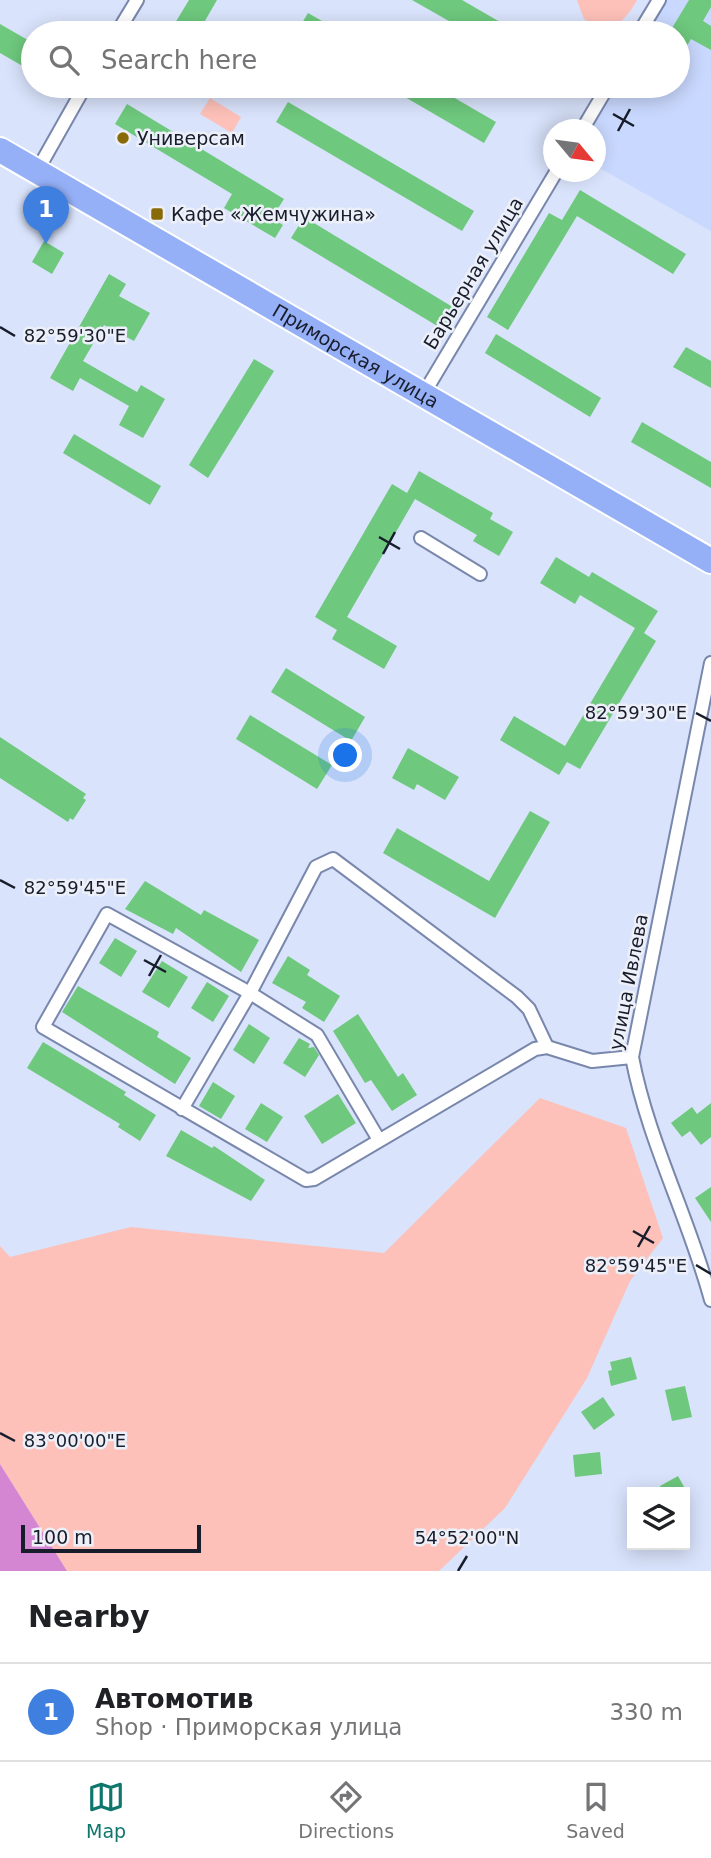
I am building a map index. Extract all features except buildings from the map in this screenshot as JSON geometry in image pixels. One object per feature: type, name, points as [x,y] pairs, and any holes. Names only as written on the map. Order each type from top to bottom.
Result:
[{"type":"highway","name":"Приморская улица","points":[[0,150],[711,561]]},
{"type":"street","points":[[124,21],[137,0]]},
{"type":"street","points":[[646,21],[659,0]]},
{"type":"street","points":[[37,171],[78,98]]},
{"type":"street","points":[[588,119],[601,98]]},
{"type":"street","name":"Барьерная улица","points":[[423,395],[550,182]]},
{"type":"street","points":[[421,538],[481,574]]},
{"type":"street","name":"улица Ивлева","points":[[711,663],[632,1057],[640,1098],[706,1262],[711,1300]]},
{"type":"street","points":[[182,1109],[250,993],[316,867],[333,859],[517,997],[529,1009],[547,1047]]},
{"type":"street","points":[[379,1140],[317,1035],[250,993],[107,914],[43,1027],[306,1180],[314,1180],[535,1049],[547,1047],[592,1061],[632,1057]]},
{"type":"shaded area","points":[[577,0],[637,0],[621,21],[584,19]]},
{"type":"shaded area","points":[[666,0],[711,0],[711,231],[606,172],[606,119],[596,119],[609,98],[690,98],[690,21],[654,21]]},
{"type":"shaded area","points":[[210,98],[241,117],[232,133],[200,114]]},
{"type":"shaded area","points":[[540,1098],[626,1128],[663,1238],[630,1281],[587,1378],[505,1508],[439,1571],[67,1571],[0,1464],[0,1246],[10,1257],[131,1227],[384,1253]]},
{"type":"shaded area","points":[[0,1464],[67,1571],[0,1571]]},
{"type":"place","name":"Универсам","points":[[123,138]]},
{"type":"place","name":"Кафе «Жемчужина»","points":[[157,214]]},
{"type":"place","name":"Автомотив","points":[[46,244]]}]
